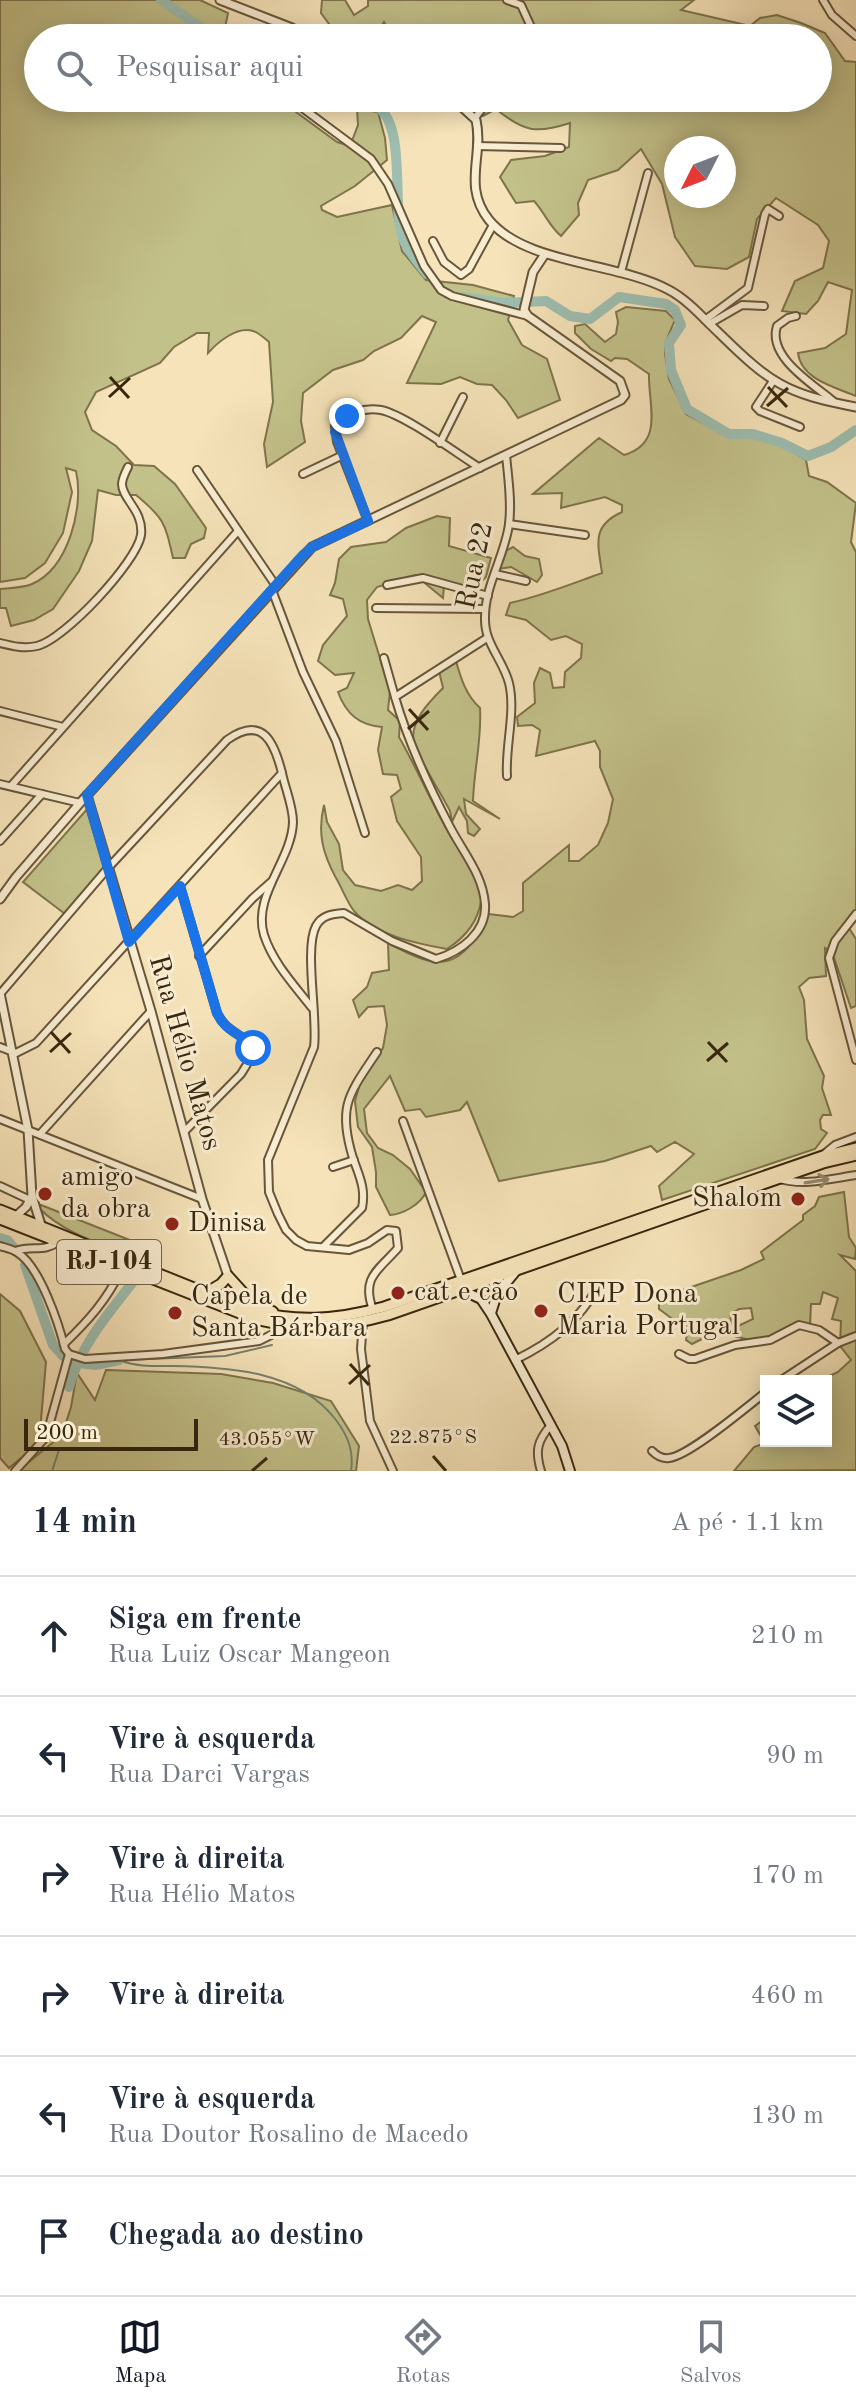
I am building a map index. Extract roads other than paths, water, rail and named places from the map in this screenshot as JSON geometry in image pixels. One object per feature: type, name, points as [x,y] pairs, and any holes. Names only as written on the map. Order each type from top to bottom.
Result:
[{"type":"highway","name":"RJ-104","points":[[0,1219],[255,1319],[329,1327],[363,1322],[823,1156],[856,1148]]},
{"type":"highway","name":"RJ-104","points":[[0,1210],[246,1309],[286,1322],[322,1320],[373,1310],[520,1269],[823,1163],[856,1155]]},
{"type":"highway","points":[[204,1294],[218,1287],[228,1276],[248,1298],[286,1322]]},
{"type":"main road","points":[[491,1314],[493,1301],[502,1287],[520,1269]]},
{"type":"main road","points":[[461,1285],[481,1299],[491,1314],[562,1446],[570,1471]]},
{"type":"street","points":[[220,0],[282,24]]},
{"type":"street","points":[[507,0],[521,5],[530,24]]},
{"type":"street","points":[[823,0],[832,15],[856,36]]},
{"type":"street","points":[[0,899],[87,795],[312,547],[612,405],[625,395],[620,381],[611,373],[526,307],[452,296],[441,290],[424,266],[388,184],[371,159],[308,112]]},
{"type":"street","points":[[468,112],[475,118]]},
{"type":"street","points":[[480,112],[475,118],[477,146],[473,187],[485,216],[493,225],[545,254],[621,272],[669,290],[773,381],[798,394],[856,407]]},
{"type":"street","points":[[477,146],[561,148]]},
{"type":"street","points":[[621,272],[648,173]]},
{"type":"street","points":[[707,322],[748,288],[765,214],[768,209],[779,216]]},
{"type":"street","points":[[433,241],[444,262],[461,275],[469,269],[493,225]]},
{"type":"street","points":[[526,307],[533,272],[545,254]]},
{"type":"street","points":[[707,322],[742,305],[764,306]]},
{"type":"street","points":[[796,316],[777,326],[776,343],[787,361],[836,403]]},
{"type":"street","points":[[773,381],[756,407],[800,427]]},
{"type":"street","points":[[440,443],[463,397]]},
{"type":"street","points":[[368,521],[337,442],[335,426],[347,416],[367,409],[391,413],[480,468]]},
{"type":"street","points":[[303,474],[343,455]]},
{"type":"street","name":"Rua 22","points":[[506,455],[509,524],[485,609],[487,638],[504,669],[511,695],[507,776]]},
{"type":"street","points":[[0,643],[18,647],[39,646],[64,632],[134,552],[141,537],[141,521],[123,488],[128,467]]},
{"type":"street","points":[[197,470],[274,588],[303,672],[336,741],[365,833]]},
{"type":"street","points":[[509,524],[585,535]]},
{"type":"street","points":[[11,786],[238,531]]},
{"type":"street","points":[[495,574],[526,581]]},
{"type":"street","points":[[387,585],[423,578],[488,596]]},
{"type":"street","points":[[376,608],[485,609]]},
{"type":"street","points":[[395,697],[487,638]]},
{"type":"street","points":[[373,1310],[368,1285],[373,1274],[398,1248],[396,1231],[387,1230],[368,1243],[349,1250],[307,1246],[286,1230],[269,1192],[267,1178],[271,1150],[314,1047],[316,1032],[312,1008],[311,946],[316,926],[325,917],[344,913],[392,941],[436,959],[463,948],[475,935],[484,915],[482,888],[477,874],[412,748],[384,658]]},
{"type":"street","points":[[0,711],[63,727]]},
{"type":"street","points":[[42,1228],[31,1198],[28,1130],[0,993],[108,868],[227,740],[245,730],[256,730],[273,743],[293,822],[271,882],[263,915],[263,933],[274,957],[312,1008]]},
{"type":"street","points":[[0,1047],[23,1051],[36,1043],[282,773]]},
{"type":"street","points":[[0,784],[80,803]]},
{"type":"street","points":[[0,841],[42,794]]},
{"type":"street","name":"Rua Hélio Matos","points":[[87,795],[151,1011],[202,1199],[228,1276]]},
{"type":"street","points":[[199,956],[271,882]]},
{"type":"street","points":[[180,886],[221,1021],[226,1028],[249,1042],[254,1053],[241,1074],[185,1131]]},
{"type":"street","points":[[856,914],[830,949],[831,968],[856,1060]]},
{"type":"street","points":[[40,1134],[151,1011]]},
{"type":"street","points":[[324,1246],[362,1208],[363,1183],[348,1134],[347,1099],[377,1052]]},
{"type":"street","points":[[0,1119],[202,1199]]},
{"type":"street","points":[[403,1121],[461,1285]]},
{"type":"street","points":[[823,1156],[835,1145],[856,1137]]},
{"type":"street","points":[[333,1167],[354,1160]]},
{"type":"street","points":[[779,1179],[810,1183],[856,1175]]},
{"type":"street","points":[[0,1186],[31,1198]]},
{"type":"street","points":[[16,1216],[31,1198]]},
{"type":"street","points":[[15,1251],[28,1247],[45,1250],[60,1241]]},
{"type":"street","points":[[0,1246],[15,1251],[37,1274],[69,1354],[46,1437],[15,1471]]},
{"type":"street","points":[[64,1344],[95,1313],[122,1268]]},
{"type":"street","points":[[515,1360],[564,1331],[578,1317],[599,1285]]},
{"type":"street","points":[[69,1354],[81,1358],[163,1354],[259,1341],[286,1322]]},
{"type":"street","points":[[363,1322],[361,1349],[370,1421],[393,1471]]},
{"type":"street","points":[[679,1354],[695,1359],[735,1345],[770,1340],[799,1325],[819,1330],[838,1343]]},
{"type":"street","points":[[789,1375],[838,1343],[856,1336]]},
{"type":"street","points":[[652,1451],[660,1458],[672,1458],[760,1397]]},
{"type":"street","points":[[541,1471],[536,1454],[538,1444],[551,1425]]},
{"type":"waterway","points":[[161,0],[196,24]]},
{"type":"waterway","points":[[382,112],[392,132],[395,149],[403,238],[427,274]]},
{"type":"waterway","points":[[463,297],[503,303],[546,301],[570,316],[590,319],[619,297],[666,304],[675,310],[681,325],[669,343],[671,370],[687,409],[729,434],[753,434],[782,443],[808,456],[831,447],[856,430]]},
{"type":"waterway","points":[[0,1238],[7,1240],[14,1248]]},
{"type":"waterway","points":[[25,1265],[53,1345],[63,1356]]},
{"type":"waterway","points":[[69,1387],[87,1344],[133,1282]]},
{"type":"waterway","points":[[122,1360],[225,1356],[272,1345]]},
{"type":"waterway","points":[[119,1360],[146,1366],[239,1371],[262,1375],[303,1391],[321,1404],[344,1432],[351,1450],[351,1471]]},
{"type":"waterway","points":[[73,1362],[95,1365],[119,1360]]},
{"type":"waterway","points":[[52,1471],[59,1450]]},
{"type":"place","name":"amigo da obra","points":[[45,1194]]},
{"type":"place","name":"Shalom","points":[[798,1199]]},
{"type":"place","name":"Dinisa","points":[[172,1224]]},
{"type":"place","name":"cat e cão","points":[[398,1293]]},
{"type":"place","name":"CIEP Dona Maria Portugal","points":[[541,1311]]},
{"type":"place","name":"Capela de Santa Bárbara","points":[[175,1313]]}]
